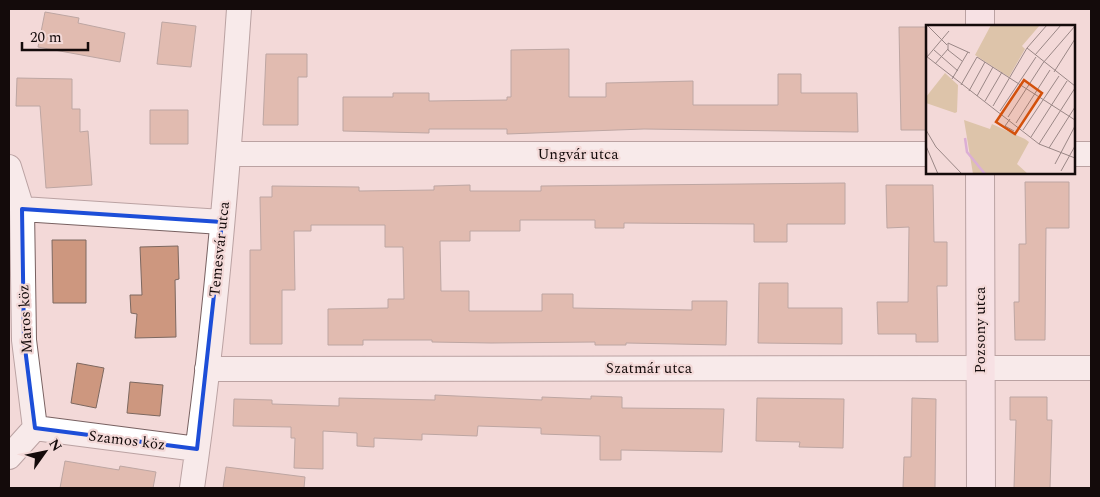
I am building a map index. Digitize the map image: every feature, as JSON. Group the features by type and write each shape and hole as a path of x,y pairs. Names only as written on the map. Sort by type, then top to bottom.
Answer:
{"street":[{"name":"Temesvár utca","path":"192,488 207,369 229,154 239,9"},
{"path":"980,9 980,25"},
{"name":"Ungvár utca","path":"229,154 926,154"},
{"path":"1075,154 1091,154"},
{"name":"Maros köz","path":"9,167 22,209 24,340 35,428"},
{"name":"Pozsony utca","path":"980,174 981,488"},
{"path":"22,209 222,222"},
{"name":"Szatmár utca","path":"207,369 1091,368"},
{"path":"9,457 35,428"},
{"name":"Szamos köz","path":"35,428 197,449"}],"highlighted area":[{"path":"22,209 222,222 197,449 35,428 24,340"}],"building":[{"path":"45,12 79,18 78,23 125,33 120,62 38,47"},
{"path":"162,22 196,26 191,67 157,64"},
{"path":"899,27 926,27 926,130 901,130"},
{"path":"569,49 569,97 606,97 606,83 693,81 693,105 778,105 778,74 801,74 801,93 857,93 858,132 644,129 507,134 507,129 429,129 429,133 343,131 343,97 393,97 393,93 429,93 429,101 507,100 507,97 511,97 511,50"},
{"path":"266,54 307,54 307,77 298,77 298,125 263,125"},
{"path":"17,78 72,79 72,109 80,109 80,132 88,131 92,185 46,188 40,106 16,106"},
{"path":"150,110 188,110 188,144 150,144"},
{"path":"1025,182 1069,182 1069,228 1046,228 1045,340 1015,340 1014,302 1019,302 1019,244 1026,244"},
{"path":"845,183 845,224 787,224 787,242 754,242 754,224 624,223 624,228 595,228 595,220 520,220 520,231 470,231 470,241 440,241 441,291 469,291 469,311 542,311 542,294 573,294 573,308 692,310 692,301 727,301 726,345 626,343 626,345 595,345 595,342 491,343 432,342 432,340 363,340 363,345 328,345 328,309 388,308 388,299 404,299 403,247 385,247 385,225 311,225 311,231 294,231 295,290 282,290 282,344 250,344 250,250 261,250 260,197 272,197 272,186 359,187 359,191 434,190 434,186 470,185 470,191 541,191 541,186"},
{"path":"886,185 933,185 934,242 947,242 947,286 937,286 938,342 916,342 916,334 878,334 877,302 908,302 909,227 887,228"},
{"path":"52,240 86,240 86,303 53,303"},
{"path":"178,246 179,279 175,280 176,337 135,338 137,314 131,313 130,295 142,295 140,247"},
{"path":"759,283 788,283 788,308 842,308 842,344 758,343"},
{"path":"77,363 104,368 96,408 71,403"},
{"path":"130,382 163,385 160,416 127,413"},
{"path":"435,395 542,400 542,397 591,399 591,396 622,397 622,408 724,409 722,452 621,450 621,460 600,460 600,436 541,434 541,428 478,426 477,436 422,434 422,440 374,438 374,447 357,446 357,433 323,431 323,469 294,468 295,438 291,438 291,427 233,426 234,399 272,400 272,404 339,406 339,398 435,400"},
{"path":"1010,397 1047,397 1047,420 1052,420 1050,488 1014,488 1016,420 1010,420"},
{"path":"757,398 844,399 843,448 799,447 800,442 756,441"},
{"path":"912,398 936,399 935,488 903,488 904,457 911,457"},
{"path":"65,461 119,470 120,466 156,472 153,488 60,488"},
{"path":"226,467 305,477 304,488 223,488"}]}
